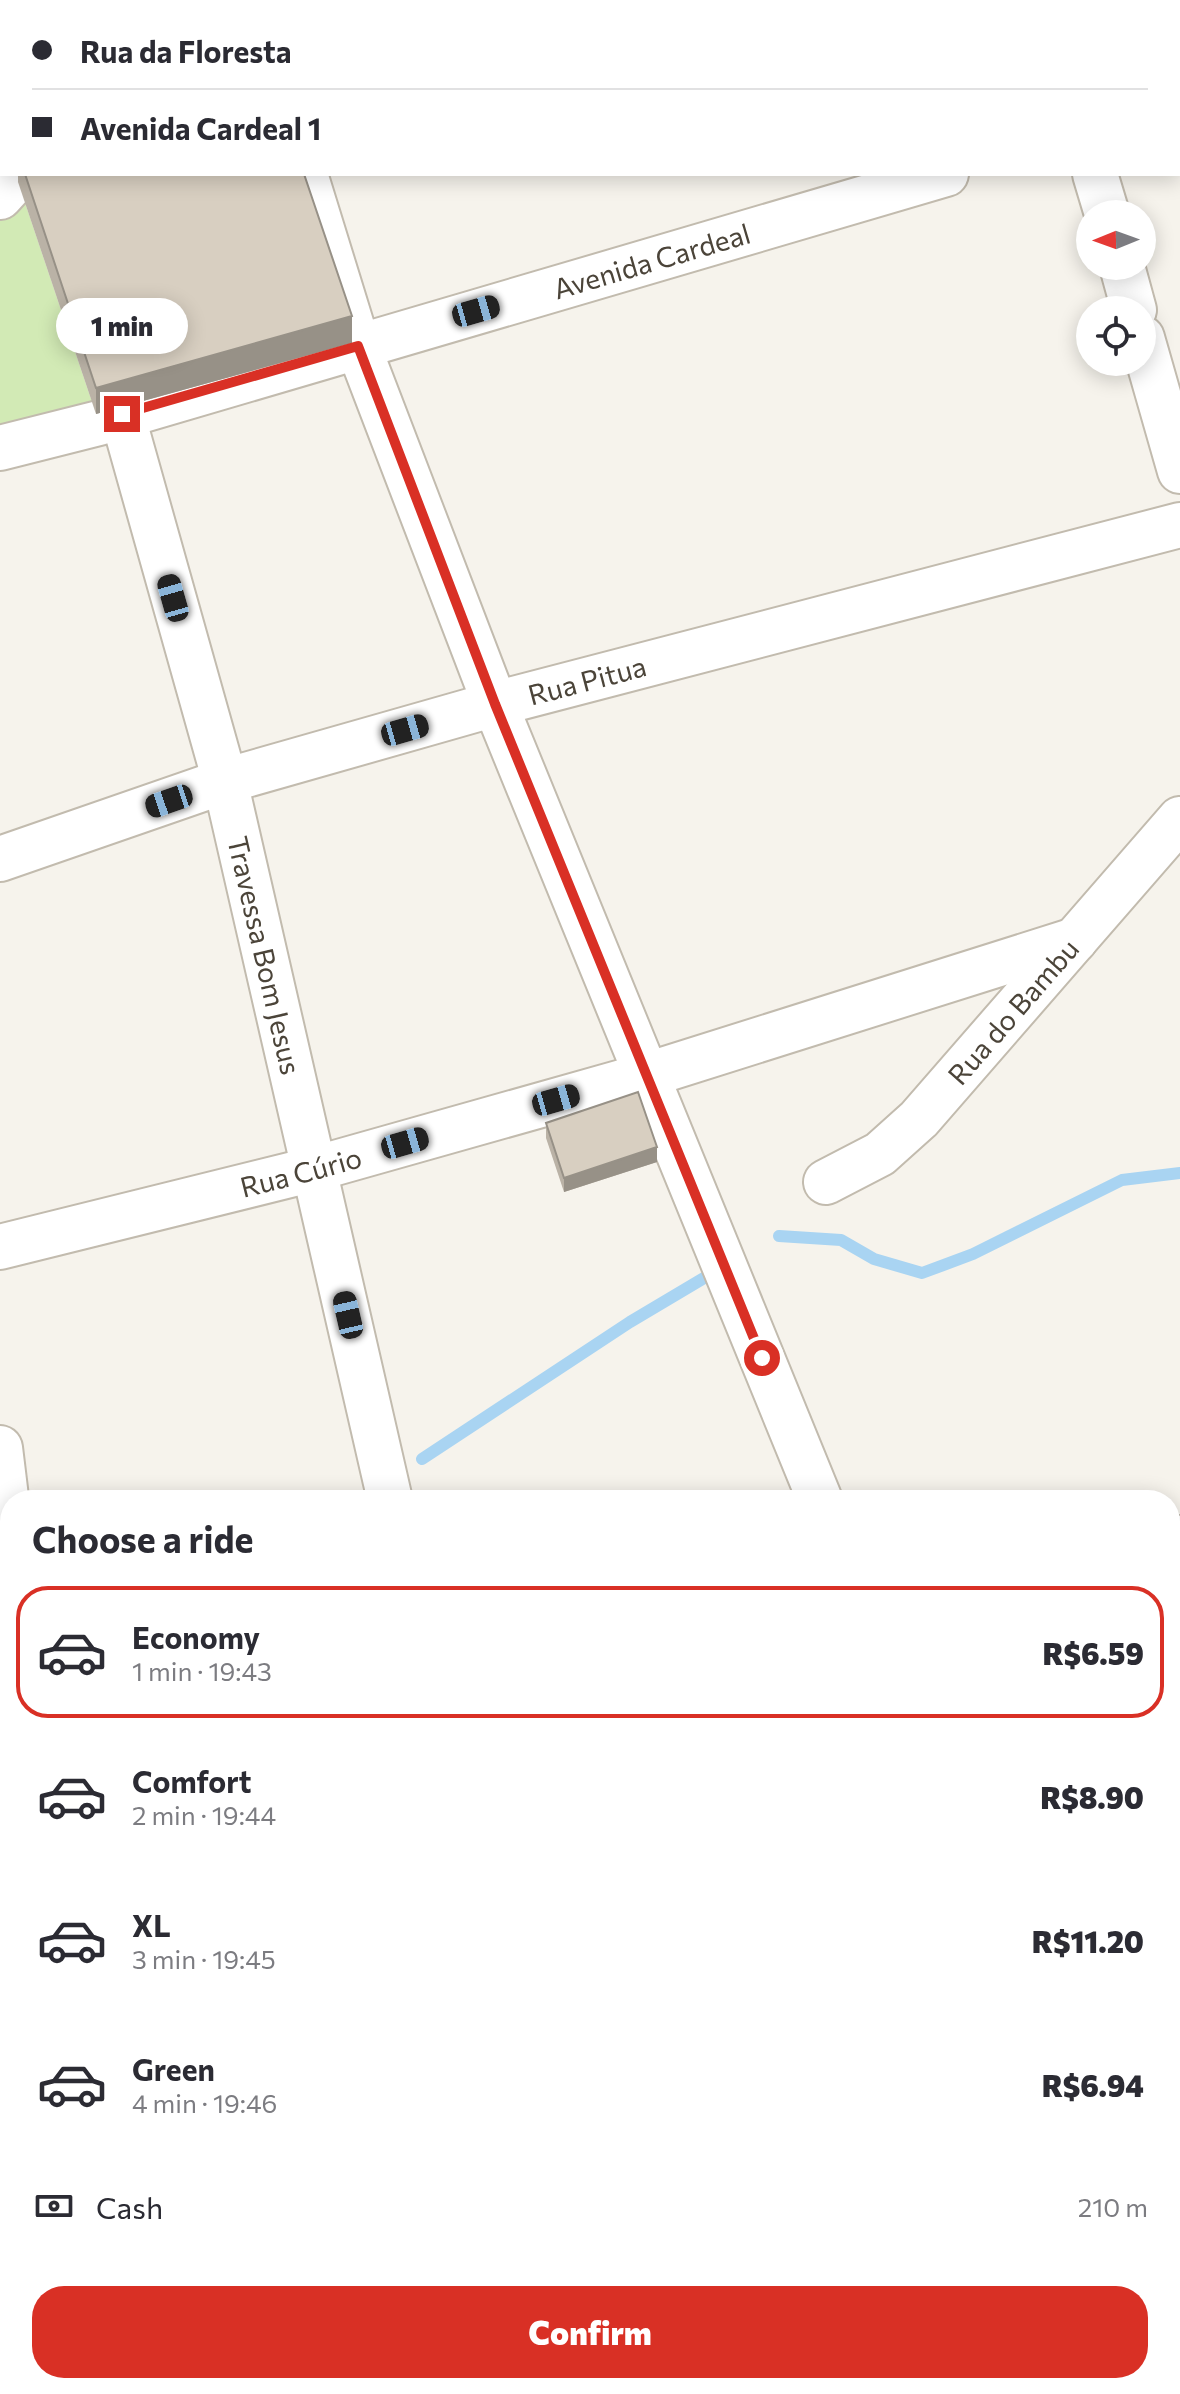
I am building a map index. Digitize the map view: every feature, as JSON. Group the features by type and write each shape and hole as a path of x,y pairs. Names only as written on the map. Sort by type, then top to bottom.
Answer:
{"street":[{"path":"0,197 19,176"},
{"path":"306,176 358,346 495,704 816,1490"},
{"name":"Avenida Cardeal","path":"0,448 939,176"},
{"path":"1096,176 1103,200"},
{"path":"1153,376 1180,471"},
{"name":"Travessa Bom Jesus","path":"122,414 225,781 388,1490"},
{"name":"Rua Pitua","path":"0,859 225,781 495,704 1180,525"},
{"name":"Rua do Bambu","path":"826,1182 880,1154 919,1119 1180,819"},
{"name":"Rua Cúrio","path":"0,1247 314,1169 647,1075 1075,940"},
{"path":"0,1448 5,1490"}],"green space":[{"path":"18,182 96,414 0,441 0,202"}],"building":[{"path":"26,176 305,176 352,316 96,388"},
{"path":"638,1092 657,1147 564,1178 546,1123"}],"waterway":[{"path":"779,1236 841,1240 874,1259 922,1273 973,1254 1122,1180 1180,1173"},
{"path":"422,1459 630,1322 704,1278"}],"route":[{"path":"122,414 358,346 495,704 762,1358"}]}
